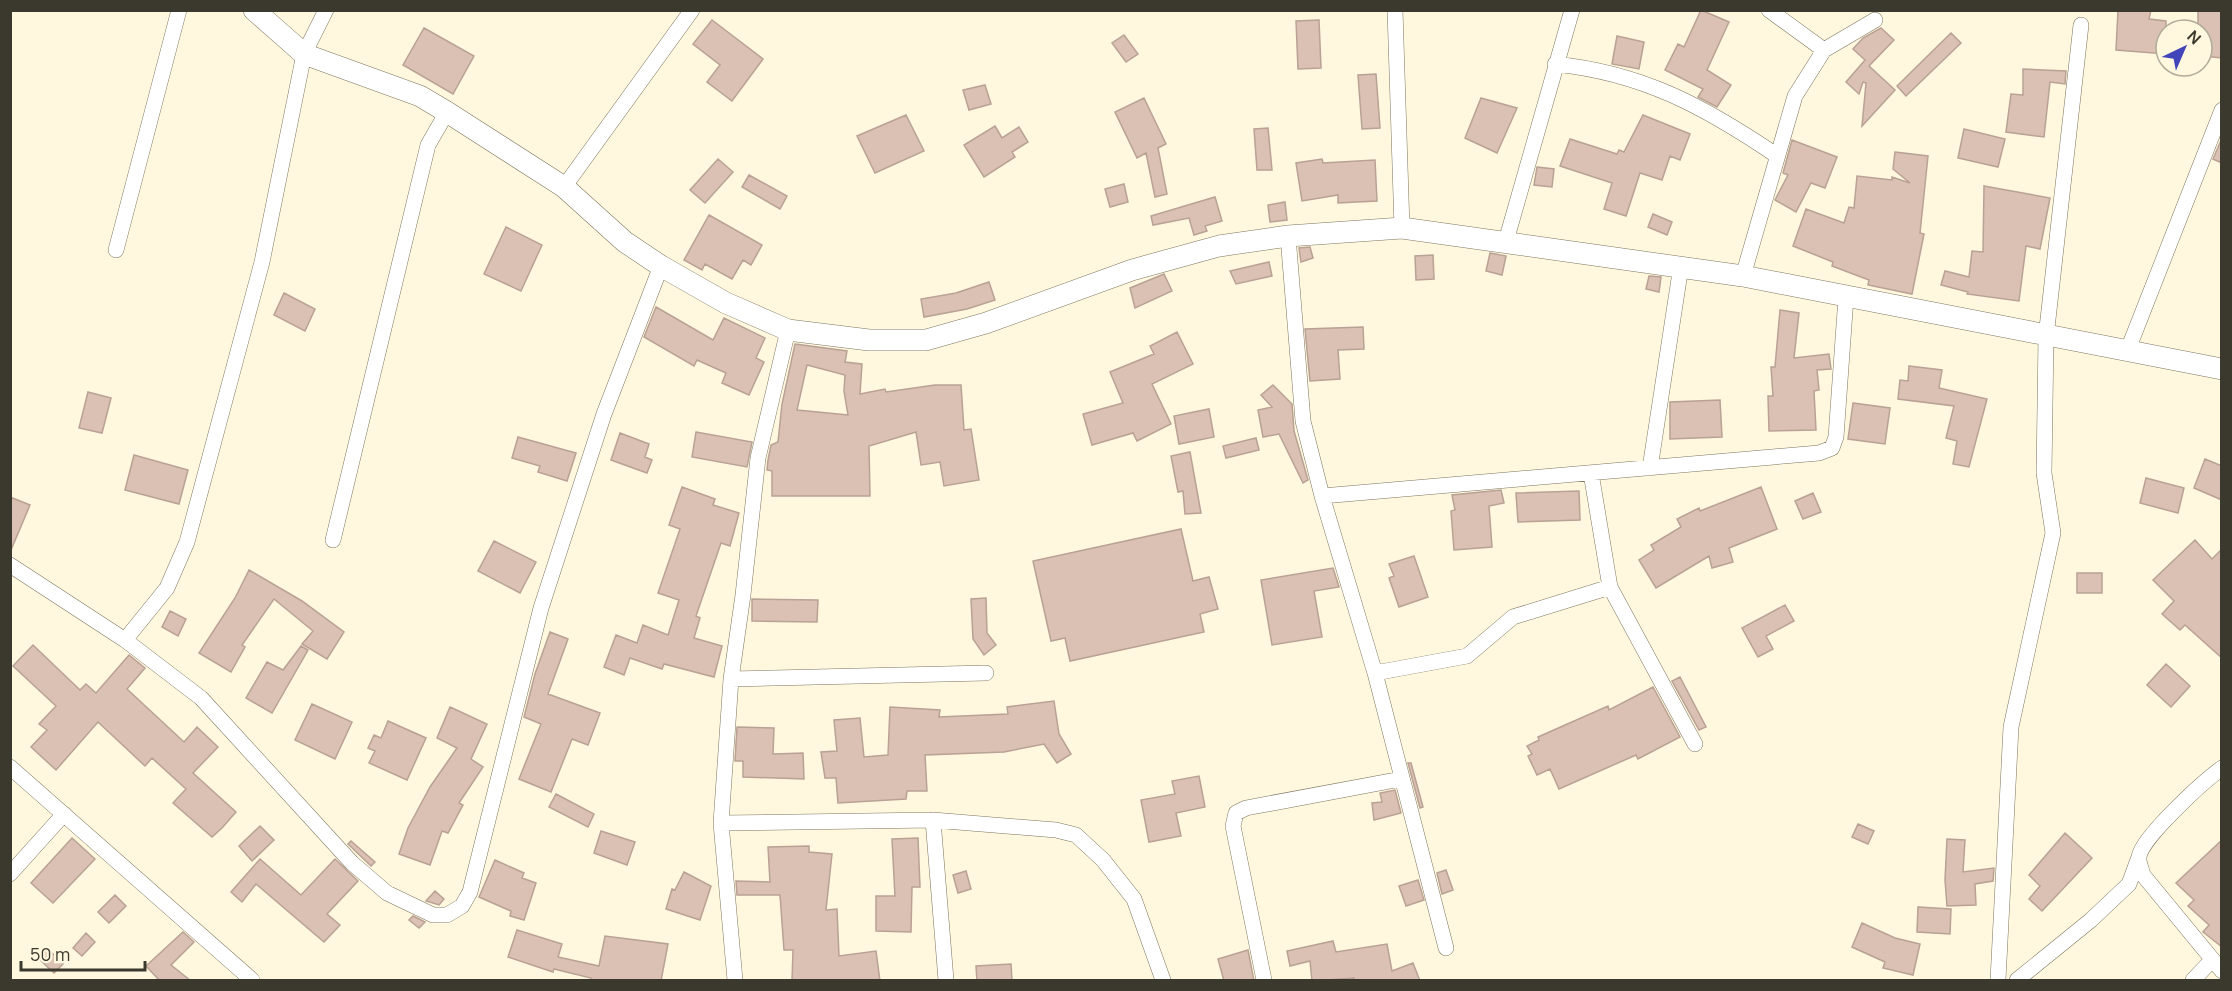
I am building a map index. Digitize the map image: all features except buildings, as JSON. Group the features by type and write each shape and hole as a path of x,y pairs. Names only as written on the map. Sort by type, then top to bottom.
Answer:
{"street":[{"path":"116,250 179,10"},
{"path":"254,10 304,54 420,96 564,187 625,242 661,266 726,303 788,330 869,340 926,340 986,323 1132,270 1219,246 1288,236 1402,228 1743,276 2046,337 2222,369"},
{"path":"125,640 167,588 187,542 262,262 304,54 326,10"},
{"path":"564,187 692,10"},
{"path":"1395,10 1402,228"},
{"path":"1506,241 1572,10"},
{"path":"1769,10 1824,50"},
{"path":"1743,276 1795,96 1824,50 1875,20"},
{"path":"1998,981 2011,726 2053,533 2044,473 2046,337 2081,25"},
{"path":"1555,64 1594,68 1662,88 1730,124 1776,156"},
{"path":"2127,352 2222,110"},
{"path":"333,540 428,145 447,112"},
{"path":"1288,236 1303,421 1322,496 1375,673 1446,948"},
{"path":"10,565 125,640 201,698 352,863 387,893 433,915 447,915 462,906 470,892 541,608 604,414 661,266"},
{"path":"1650,468 1681,266"},
{"path":"1322,496 1819,453 1832,448 1836,437 1846,297"},
{"path":"735,981 721,823 731,679 758,458 788,330"},
{"path":"1591,473 1610,586 1695,744"},
{"path":"1375,673 1467,656 1513,618 1610,586"},
{"path":"731,679 986,673"},
{"path":"10,767 252,981"},
{"path":"2017,981 2091,920 2129,884 2147,839 2222,768"},
{"path":"1264,981 1233,826 1236,813 1246,808 1401,779"},
{"path":"10,874 64,814"},
{"path":"721,823 933,820 1056,830 1076,835 1103,860 1134,899 1163,981"},
{"path":"933,820 946,981"},
{"path":"2139,857 2143,875 2217,965 2193,981"}]}
